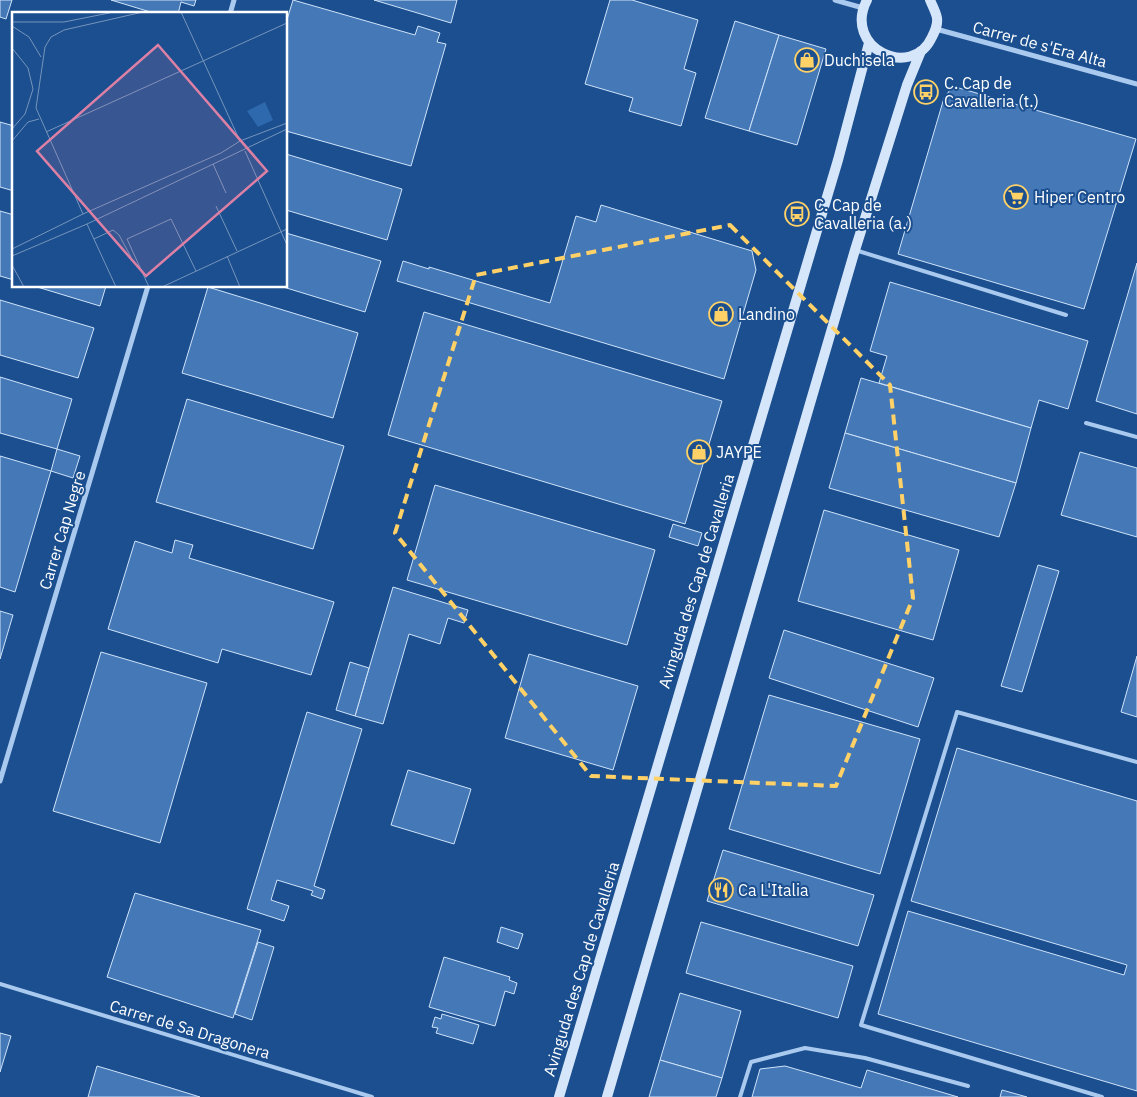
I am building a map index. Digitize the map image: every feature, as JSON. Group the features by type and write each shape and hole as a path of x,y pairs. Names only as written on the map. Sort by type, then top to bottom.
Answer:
{"street":[{"path":"835,0 865,4 861,20 863,32 869,43 878,51 888,56 899,58 921,51"},
{"path":"607,1097 855,250 907,85 921,51 930,41 936,29 937,17 930,0"},
{"name":"Carrer de s'Era Alta","path":"936,29 1137,84"},
{"name":"Avinguda des Cap de Cavalleria","path":"558,1097 838,160 869,43"},
{"name":"Carrer Cap Negre","path":"0,781 147,288"}],"lane":[{"path":"855,250 1066,314"},
{"path":"1086,423 1137,437"},
{"path":"1102,1097 861,1024 957,712 1137,762"},
{"name":"Carrer de Sa Dragonera","path":"0,984 372,1097"},
{"path":"740,1097 751,1062 805,1048 865,1058 968,1086"}],"highlighted area":[{"path":"730,225 890,385 913,598 836,786 591,776 395,533 476,275"}],"building":[{"path":"0,0 12,0 6,19 0,17"},
{"path":"111,0 196,0 194,6 181,2 178,12 150,12"},
{"path":"293,0 415,35 418,26 440,33 437,42 446,44 411,166 288,132 288,16"},
{"path":"374,0 457,0 451,23"},
{"path":"610,0 632,0 698,20 684,69 696,73 681,126 629,111 633,98 585,84"},
{"path":"735,21 779,35 749,131 705,118"},
{"path":"779,35 826,49 797,145 749,131"},
{"name":"Hiper Centro","path":"959,88 1136,139 1084,309 898,254 944,98 950,90"},
{"path":"0,122 12,125 12,190 0,187"},
{"path":"288,155 402,189 387,240 288,211"},
{"path":"601,205 752,251 756,270 724,379 397,281 403,261 550,303 576,216 596,222"},
{"path":"0,211 12,214 12,279 0,276"},
{"path":"288,234 381,261 365,312 287,288"},
{"path":"1137,263 1137,414 1096,401"},
{"path":"890,282 1088,341 1068,409 1039,400 1031,428 879,383 887,356 870,351"},
{"path":"41,288 105,288 100,306"},
{"path":"208,288 358,333 333,418 182,373"},
{"path":"0,300 94,328 78,378 0,355"},
{"path":"424,312 722,401 685,524 388,435"},
{"path":"0,377 72,399 57,449 0,433"},
{"path":"861,378 1031,428 1016,483 845,433"},
{"path":"187,399 344,446 313,549 156,502"},
{"path":"845,433 1016,483 999,537 829,488"},
{"path":"57,449 80,456 73,478 51,471"},
{"path":"1080,452 1137,468 1137,537 1061,515"},
{"path":"0,456 51,471 15,592 0,587"},
{"path":"435,485 655,550 627,645 407,580"},
{"path":"824,510 959,550 933,640 798,601"},
{"path":"673,524 702,533 698,546 669,537"},
{"path":"175,540 193,545 189,558 334,602 311,675 222,649 218,663 108,629 135,541 172,553"},
{"path":"1038,565 1059,571 1022,692 1001,686"},
{"path":"393,587 468,610 464,623 448,618 440,644 409,634 383,724 355,716"},
{"path":"0,611 13,615 0,659"},
{"path":"784,630 934,678 918,727 769,678"},
{"path":"101,652 207,683 160,843 53,811"},
{"path":"529,654 638,686 613,770 505,738"},
{"path":"1137,656 1137,717 1121,712"},
{"path":"350,662 369,668 355,716 336,710"},
{"path":"769,695 920,739 880,874 729,829"},
{"path":"307,712 362,729 314,886 325,890 322,899 311,895 313,891 277,880 271,900 289,906 284,921 247,909"},
{"path":"957,748 1137,801 1137,1091 878,1014 908,911 1124,975 1127,965 911,901"},
{"path":"408,770 471,789 454,844 391,825"},
{"path":"723,850 874,895 858,946 707,901"},
{"path":"135,893 261,930 233,1018 107,977"},
{"path":"701,922 853,966 838,1018 686,973"},
{"path":"501,927 523,934 518,949 497,942"},
{"path":"258,942 274,947 252,1020 235,1014"},
{"path":"444,957 510,977 509,980 517,983 514,994 505,991 495,1026 429,1007"},
{"path":"680,993 741,1011 722,1078 660,1060"},
{"path":"442,1014 479,1025 473,1044 436,1033 438,1028 432,1027 435,1017 441,1019"},
{"path":"0,1033 11,1036 0,1072"},
{"path":"660,1060 722,1078 716,1097 649,1097"},
{"path":"97,1066 171,1088 200,1097 88,1097"},
{"path":"785,1066 861,1088 867,1070 958,1097 752,1097 760,1069"},
{"path":"1002,1090 1027,1097 1000,1097"}],"place":[{"name":"Duchisela","path":"807,60"},
{"name":"C. Cap de Cavalleria (t.)","path":"926,92"},
{"name":"Hiper Centro","path":"1016,197"},
{"name":"C. Cap de Cavalleria (a.)","path":"797,214"},
{"name":"Landino","path":"721,314"},
{"name":"JAYPE","path":"699,452"},
{"name":"Ca L'Italia","path":"721,890"}]}
